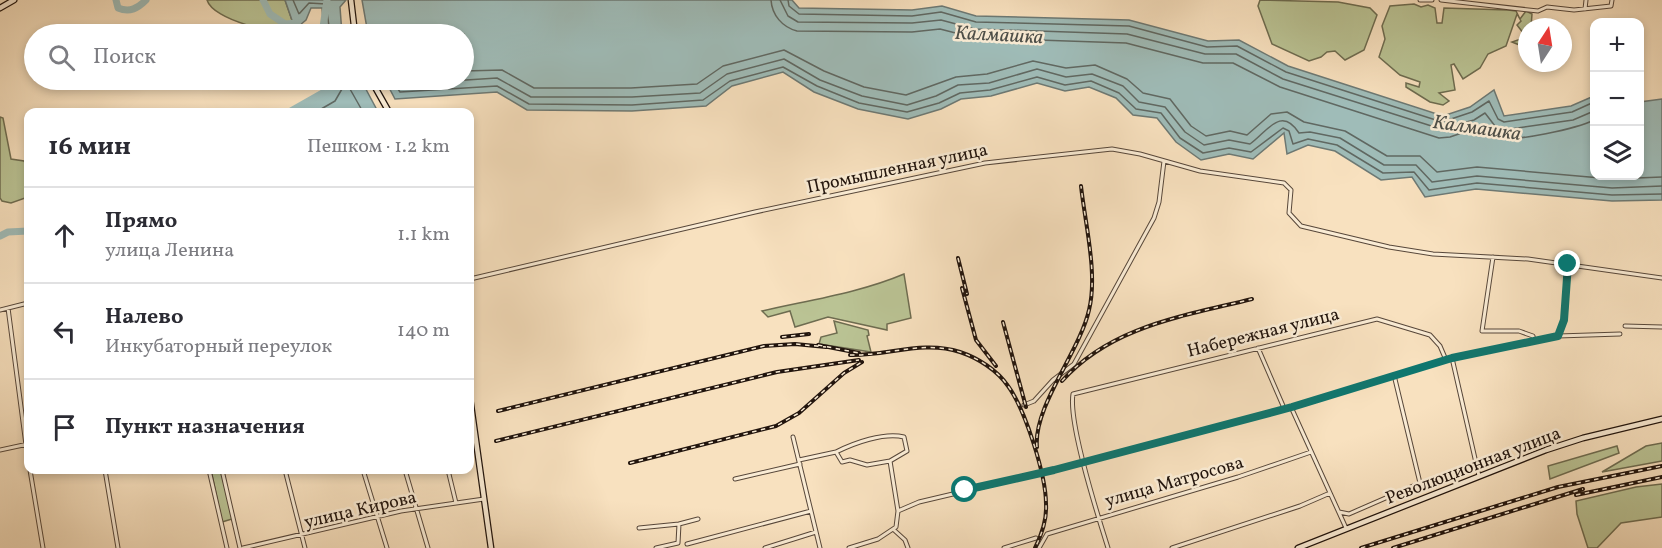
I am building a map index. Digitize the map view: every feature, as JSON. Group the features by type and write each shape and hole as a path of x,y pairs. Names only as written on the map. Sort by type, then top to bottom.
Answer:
{"main road":[{"path":"0,8 14,0"},
{"path":"351,0 354,24"},
{"path":"377,90 387,108"},
{"name":"Революционная улица","path":"1298,548 1479,476 1583,438 1662,419"},
{"path":"474,427 491,548"}],"street":[{"path":"1420,0 1432,0"},
{"path":"1441,0 1538,11 1547,7 1585,9 1611,6 1612,0"},
{"path":"1497,6 1498,0"},
{"path":"1585,9 1586,0"},
{"name":"Промышленная улица","path":"474,278 755,212 985,163 1112,149 1200,171 1284,183 1291,190 1289,213 1301,226 1389,247 1433,254 1493,257"},
{"path":"1024,405 1034,401 1053,380 1074,364 1157,211 1164,161"},
{"path":"1534,340 1528,333 1519,331 1482,330 1493,257 1568,264 1662,278"},
{"path":"1558,336 1564,320 1568,264"},
{"path":"0,310 24,304"},
{"path":"8,308 24,423"},
{"name":"Набережная улица","path":"1083,460 1072,408 1073,394 1377,319 1431,335 1440,346 1446,360"},
{"path":"1625,326 1662,327"},
{"path":"898,511 919,502 1048,472 1083,460 1292,407 1452,358 1558,336 1620,333"},
{"path":"1258,348 1284,408"},
{"path":"1452,358 1479,476"},
{"path":"1394,375 1420,483"},
{"path":"1292,407 1346,528"},
{"path":"735,478 892,435 904,437 907,451 890,461 867,465 850,460 842,462 836,452"},
{"path":"793,437 820,548"},
{"path":"0,450 24,445"},
{"name":"улица Матросова","path":"1039,548 1044,536 1099,517 1206,487 1311,452"},
{"path":"1083,460 1108,548"},
{"path":"849,548 878,539 894,530 898,511 890,461"},
{"path":"1339,512 1349,514 1420,483 1441,482 1476,462"},
{"path":"31,474 43,548"},
{"path":"106,474 118,548"},
{"path":"210,474 226,548"},
{"path":"223,474 242,548"},
{"path":"286,474 305,548"},
{"path":"364,474 387,548"},
{"path":"406,474 428,548"},
{"path":"449,474 456,503"},
{"path":"1172,548 1300,506 1330,493"},
{"name":"улица Кирова","path":"242,548 377,517 484,499"},
{"path":"687,544 811,511"},
{"path":"639,528 679,524 698,519"},
{"path":"656,548 678,543 679,524"},
{"path":"894,530 905,540 908,548"},
{"path":"765,548 816,532"},
{"path":"1004,548 1036,538"}],"green space":[{"path":"207,0 285,0 293,24 243,24 232,20 212,7"},
{"path":"1260,0 1338,2 1370,8 1377,15 1364,50 1345,60 1335,51 1327,52 1309,61 1272,44 1258,6"},
{"path":"1414,4 1421,7 1428,5 1435,8 1437,23 1442,23 1444,8 1516,11 1520,18 1517,14 1506,46 1488,54 1480,68 1463,79 1454,64 1451,65 1455,90 1439,93 1449,101 1443,105 1430,102 1406,87 1406,83 1419,87 1420,82 1400,75 1379,57 1385,39 1382,26 1390,6"},
{"path":"1526,11 1532,14 1532,18 1521,18"},
{"path":"0,117 3,118 11,159 24,161 24,198 11,203 2,201 0,198"},
{"path":"904,274 911,318 887,324 887,330 828,317 795,327 790,311 768,317 762,311 852,291"},
{"path":"834,321 868,330 869,335 867,336 871,352 819,344 821,337 837,333"},
{"path":"1662,443 1662,461 1602,472 1646,446"},
{"path":"1617,446 1619,453 1550,479 1548,466"},
{"path":"212,474 223,474 232,519 222,522"},
{"path":"1662,484 1662,517 1621,523 1597,548 1588,548 1577,514 1576,501 1636,487"}],"water":[{"path":"285,0 346,0 340,7 341,24 323,24 322,8 311,8 306,20 301,24 293,24"},
{"path":"362,0 792,0 799,8 912,10 942,6 976,16 1129,20 1208,41 1239,40 1288,66 1443,116 1470,107 1494,90 1504,116 1571,106 1590,98 1590,180 1644,180 1644,101 1662,99 1662,200 1612,201 1476,189 1425,197 1412,177 1381,180 1335,151 1308,145 1287,154 1284,133 1253,159 1229,154 1201,160 1176,142 1157,118 1133,115 1116,98 1089,87 1065,91 1037,83 991,96 961,99 941,109 908,119 858,109 814,92 783,72 732,86 706,106 632,111 527,110 497,92 395,99 390,90 474,90 474,24 366,24"},
{"path":"366,90 376,108 296,108 326,91"}],"waterway":[{"name":"Калмашка","path":"116,0 118,8 126,10 137,7 146,0"},
{"name":"Калмашка","path":"263,0 270,14 285,24 297,23 300,18"},
{"path":"323,24 327,0"},
{"path":"296,108 326,90"},
{"path":"0,236 8,232 24,231"}],"railway":[{"path":"1037,447 1042,414 1077,343 1089,310 1092,281 1090,248 1081,186"},
{"path":"958,258 967,294"},
{"path":"962,288 976,340 996,366"},
{"path":"1062,381 1081,362 1126,335 1175,318 1252,299"},
{"path":"1003,322 1026,407"},
{"path":"782,337 809,334"},
{"path":"498,411 764,346 795,344 826,347"},
{"path":"818,345 859,353"},
{"path":"850,355 919,348 946,349 974,358 987,365 998,375 1015,396 1033,443 1042,477 1046,515 1035,548"},
{"path":"496,441 777,372 859,360"},
{"path":"630,463 776,426 799,413 844,373 862,362"},
{"path":"1361,548 1558,487 1662,466"},
{"path":"1576,495 1662,477"},
{"path":"1393,548 1583,489"}],"route":[{"path":"965,490 1054,470 1083,460 1292,407 1302,402 1452,358 1558,336 1564,320 1568,264"}]}
